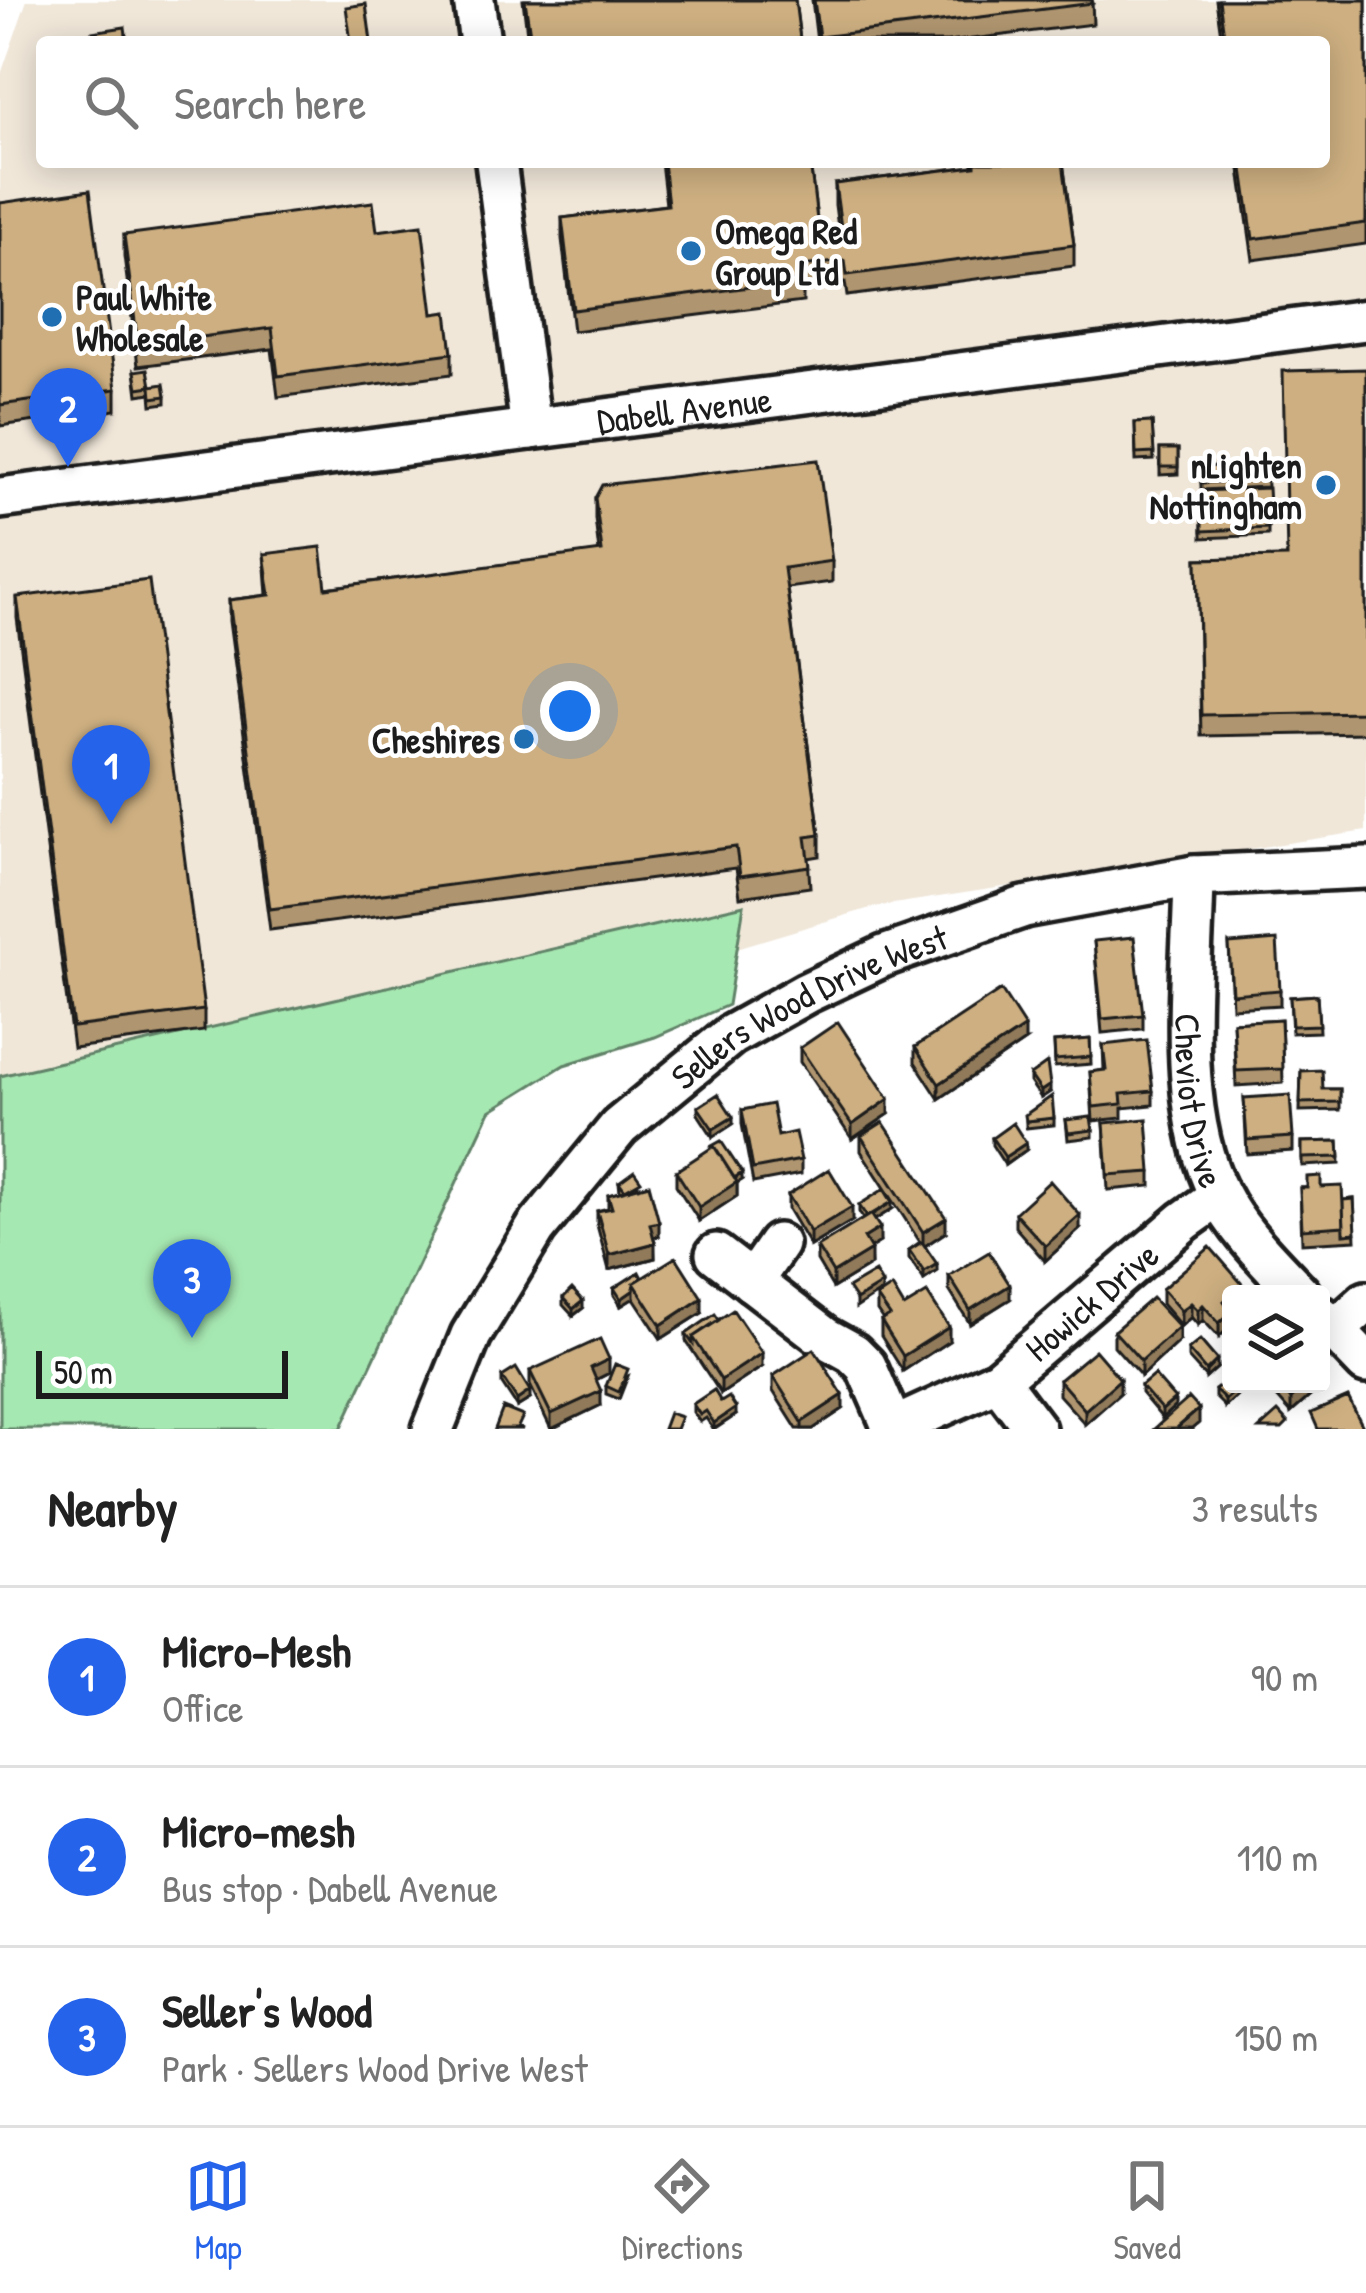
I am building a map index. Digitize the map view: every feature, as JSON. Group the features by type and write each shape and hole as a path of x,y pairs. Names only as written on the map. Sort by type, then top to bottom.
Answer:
{"street":[{"path":"474,0 479,36"},
{"path":"497,168 531,429"},
{"name":"Dabell Avenue","path":"0,498 1366,320"},
{"name":"Sellers Wood Drive West","path":"433,1429 471,1335 536,1228 619,1127 731,1035 806,992 884,956 1024,907 1195,876 1366,868"},
{"name":"Cheviot Drive","path":"1195,876 1194,1119 1220,1196 1291,1285"},
{"name":"Howick Drive","path":"892,1428 998,1380 1184,1221 1220,1196"},
{"path":"752,1282 778,1244"},
{"path":"716,1254 866,1366 892,1428"},
{"path":"1330,1322 1366,1302"},
{"path":"1330,1325 1366,1363"},
{"path":"998,1380 1035,1429"}],"shaded area":[{"path":"27,0 1366,0 1366,831 874,907 673,967 0,1084 0,77"}],"green space":[{"path":"744,905 728,1005 655,1037 564,1065 490,1111 341,1429 0,1429 0,1076"}],"building":[{"path":"525,0 795,0 800,36 530,36"},
{"path":"814,0 1093,3 827,36 819,36"},
{"path":"1219,0 1366,0 1366,223 1253,239 1243,168 1330,168 1330,36 1224,36"},
{"path":"366,4 370,36 350,36 346,7"},
{"path":"125,27 126,36 92,36 92,32"},
{"path":"664,168 811,168 820,245 843,242 835,184 959,168 1064,168 1074,245 847,275 845,261 801,266 803,280 573,310 562,218 668,205"},
{"name":"Paul White Wholesale","path":"90,190 116,389 0,405 0,203"},
{"path":"373,202 377,231 422,225 433,314 447,312 452,353 278,376 272,328 138,345 124,235"},
{"path":"148,369 151,386 138,388 135,371"},
{"name":"nLighten Nottingham","path":"1366,369 1366,712 1201,715 1197,559 1287,557 1283,371"},
{"path":"164,384 166,396 152,398 151,386"},
{"path":"1152,422 1154,453 1136,454 1135,423"},
{"path":"1160,449 1178,449 1178,467 1160,467"},
{"name":"Cheshires","path":"818,460 832,561 784,568 820,835 806,837 810,866 740,876 736,847 270,909 229,600 270,595 264,554 321,547 326,588 602,551 595,498 602,485"},
{"path":"1266,464 1267,480 1201,483 1201,467"},
{"path":"1268,488 1269,505 1203,507 1202,491"},
{"path":"1268,512 1268,528 1202,531 1202,515"},
{"path":"149,580 204,1010 73,1027 17,597"},
{"path":"1134,937 1143,1015 1102,1019 1094,941"},
{"path":"1277,940 1280,990 1232,994 1229,944"},
{"path":"1001,990 1025,1027 939,1084 915,1047"},
{"path":"1317,995 1319,1025 1292,1026 1290,997"},
{"path":"1281,1019 1283,1069 1236,1071 1233,1022"},
{"path":"838,1022 889,1099 852,1125 800,1048"},
{"path":"1090,1039 1091,1057 1055,1060 1054,1042"},
{"path":"1147,1040 1153,1091 1121,1094 1122,1104 1093,1107 1090,1072 1106,1070 1103,1045"},
{"path":"1047,1063 1050,1085 1041,1091 1030,1075"},
{"path":"1322,1070 1323,1089 1340,1089 1340,1102 1300,1103 1301,1071"},
{"path":"718,1094 733,1117 713,1129 698,1107"},
{"path":"1290,1095 1293,1137 1247,1140 1244,1098"},
{"path":"1052,1096 1054,1118 1026,1121 1025,1115"},
{"path":"772,1104 778,1136 795,1132 801,1160 753,1169 742,1110"},
{"path":"1091,1117 1093,1130 1068,1133 1066,1120"},
{"path":"1147,1119 1151,1172 1108,1175 1104,1123"},
{"path":"883,1122 946,1218 923,1232 861,1136"},
{"path":"1013,1123 1026,1143 1005,1157 992,1138"},
{"path":"721,1141 742,1173 734,1178 714,1146 710,1147"},
{"path":"1339,1141 1340,1157 1302,1158 1302,1142"},
{"path":"714,1146 737,1182 699,1207 676,1171"},
{"path":"829,1169 852,1207 810,1232 788,1195"},
{"path":"634,1171 641,1181 625,1190 619,1182"},
{"path":"1321,1176 1321,1187 1342,1186 1344,1226 1302,1229 1300,1188 1307,1188 1307,1177"},
{"path":"1050,1181 1080,1215 1045,1246 1015,1213"},
{"path":"649,1184 659,1222 650,1224 655,1243 609,1255 597,1211 612,1208 608,1195"},
{"path":"884,1189 892,1202 867,1217 859,1205"},
{"path":"1354,1199 1356,1233 1344,1234 1343,1200"},
{"path":"871,1214 880,1228 864,1238 871,1250 833,1273 817,1247"},
{"path":"922,1242 937,1264 924,1272 909,1250"},
{"path":"1210,1247 1243,1285 1222,1285 1219,1323 1203,1305 1198,1310 1191,1303 1181,1311 1162,1289"},
{"path":"989,1252 1010,1285 970,1310 949,1276"},
{"path":"676,1257 702,1298 661,1325 634,1283"},
{"path":"639,1272 642,1278 634,1283 634,1290 621,1299 614,1288"},
{"path":"875,1272 882,1284 856,1300 848,1288"},
{"path":"892,1287 904,1307 927,1293 949,1327 903,1356 881,1321 890,1316 877,1297"},
{"path":"572,1289 583,1301 573,1309 563,1298"},
{"path":"1152,1298 1179,1327 1141,1361 1114,1331"},
{"path":"733,1310 762,1353 721,1380 693,1337"},
{"path":"715,1314 719,1320 693,1337 693,1344 686,1334"},
{"path":"600,1339 609,1359 591,1368 601,1391 551,1414 530,1371"},
{"path":"1200,1340 1217,1360 1206,1371 1188,1350"},
{"path":"814,1349 843,1395 802,1422 773,1376"},
{"path":"1095,1350 1120,1379 1085,1410 1059,1380"},
{"path":"615,1364 628,1369 619,1392 606,1386"},
{"path":"516,1368 530,1391 517,1400 502,1377"},
{"path":"1154,1375 1175,1399 1162,1410 1141,1386"},
{"path":"1222,1383 1222,1393 1233,1393 1225,1400 1215,1390"},
{"path":"714,1390 721,1402 729,1397 736,1408 714,1423 693,1404"},
{"path":"1348,1397 1364,1429 1318,1429 1311,1413"},
{"path":"1189,1398 1199,1409 1179,1429 1154,1429"},
{"path":"503,1408 523,1416 518,1427 523,1429 495,1429"},
{"path":"1278,1412 1288,1423 1282,1429 1259,1429"},
{"path":"669,1413 681,1417 676,1429 663,1429"}],"place":[{"name":"Omega Red Group Ltd","path":"691,251"},
{"name":"Paul White Wholesale","path":"52,317"},
{"name":"Micro-mesh","path":"68,467"},
{"name":"nLighten Nottingham","path":"1326,485"},
{"name":"Cheshires","path":"524,739"},
{"name":"Micro-Mesh","path":"111,824"},
{"name":"Seller's Wood","path":"192,1338"}]}
